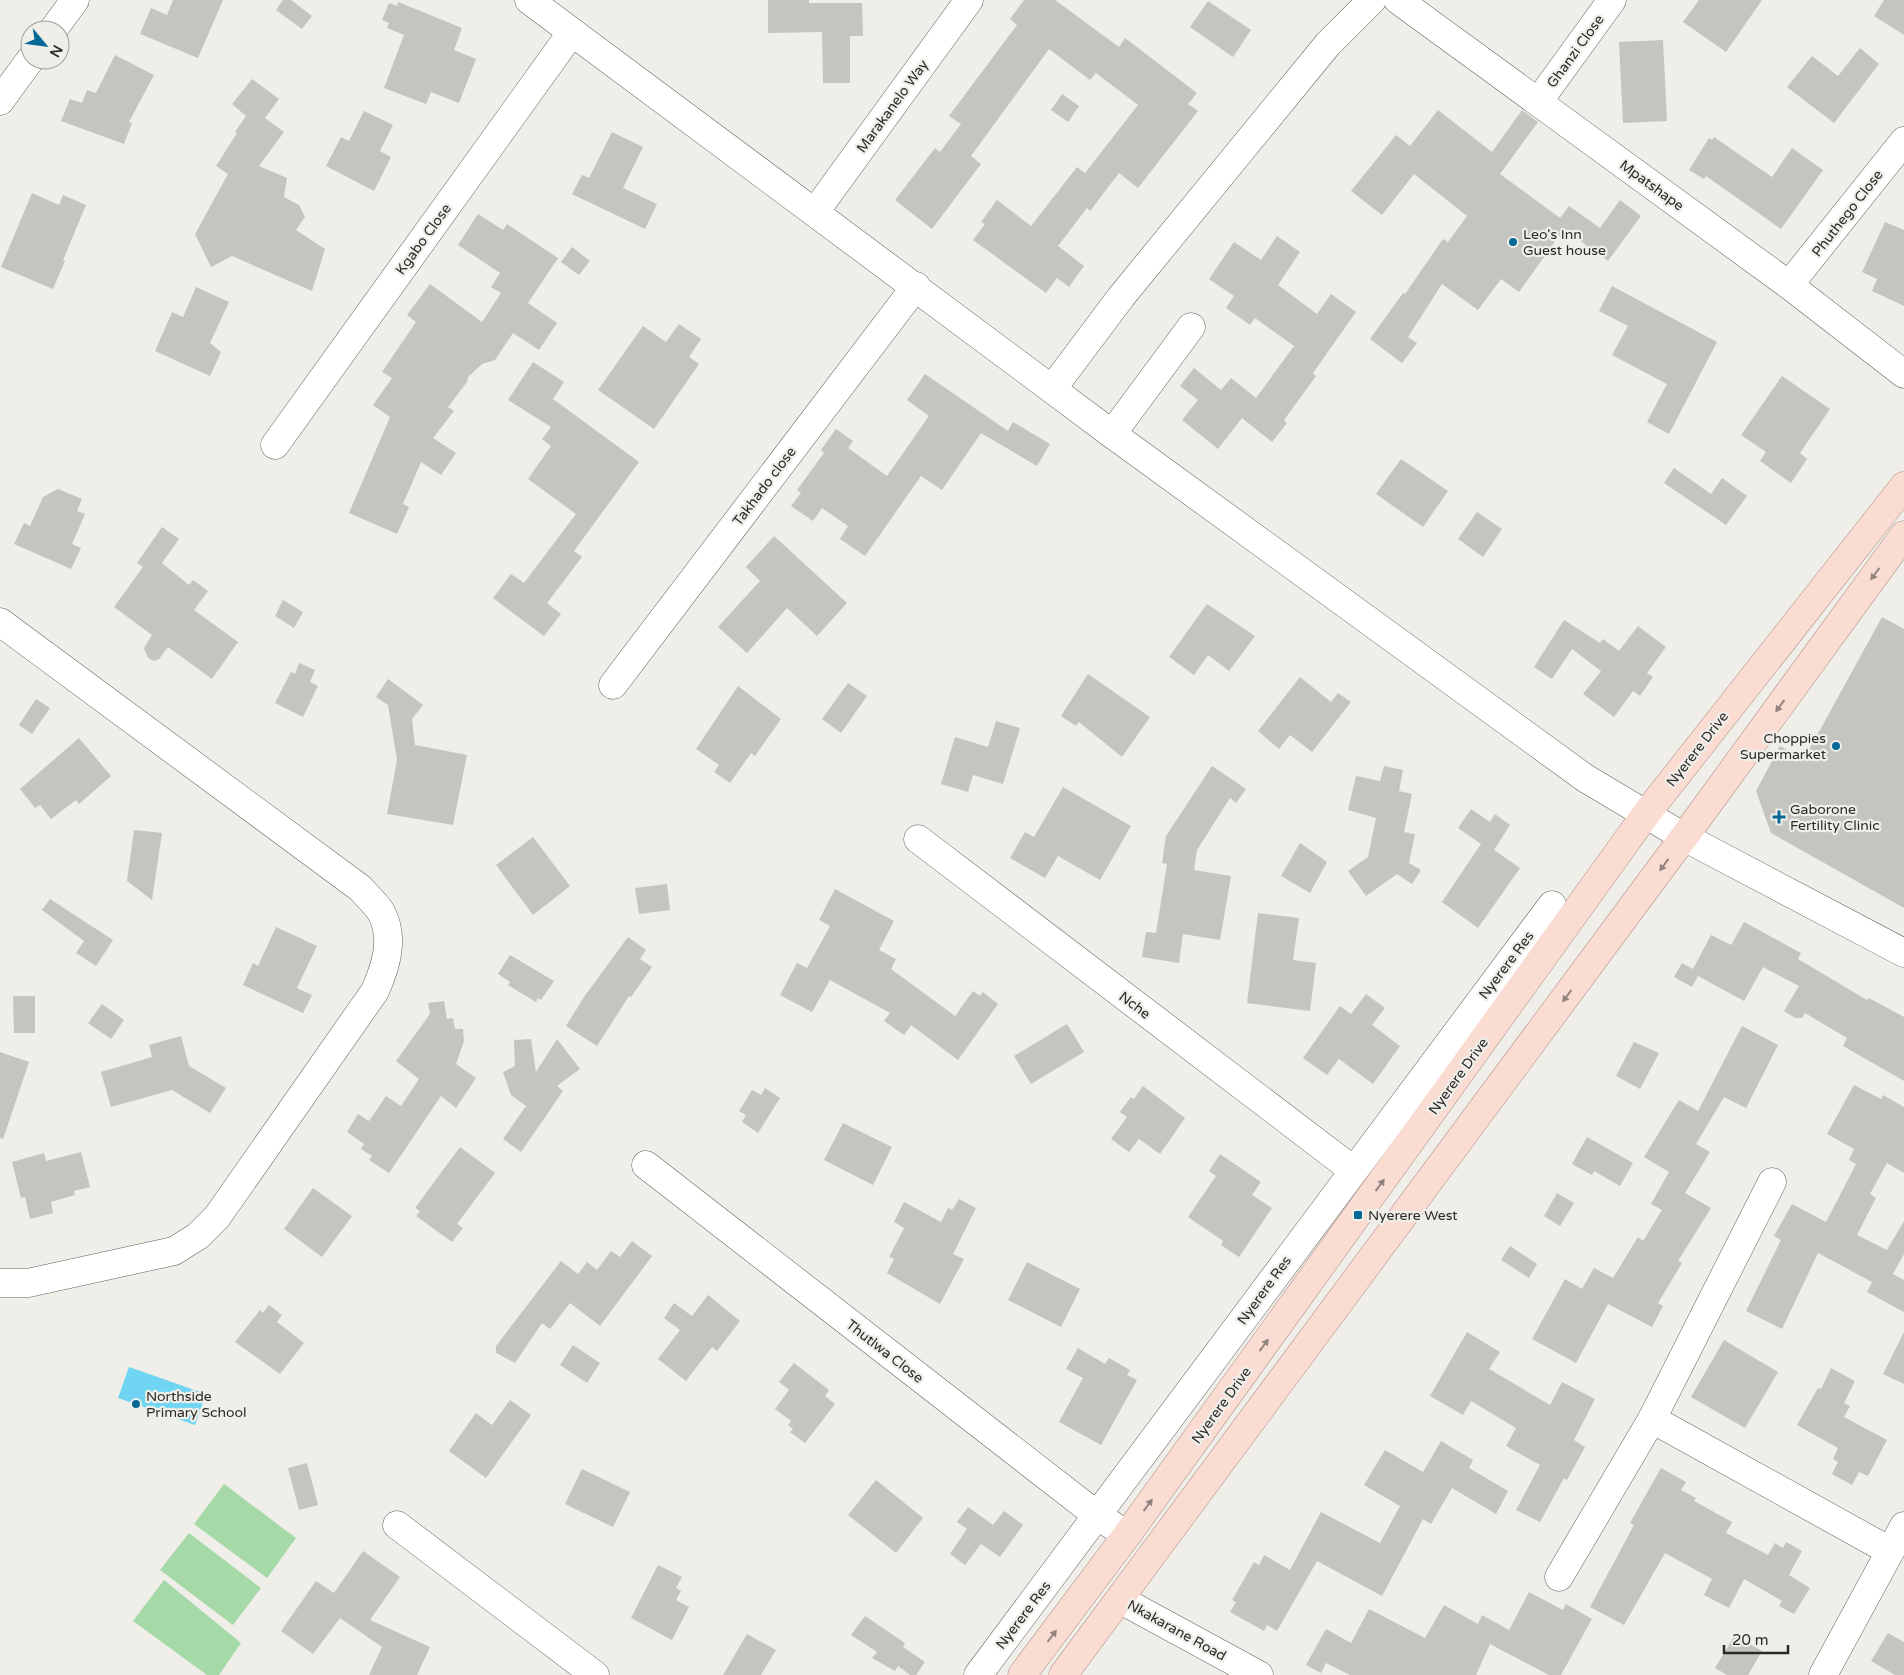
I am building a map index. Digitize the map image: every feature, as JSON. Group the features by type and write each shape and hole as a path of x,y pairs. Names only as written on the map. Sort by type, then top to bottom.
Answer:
{"main road":[{"name":"Nyerere Drive","path":"1022,1675 1127,1535 1646,814 1904,486"},
{"path":"1063,1675 1121,1600 1684,837 1904,535"}],"street":[{"path":"60,20 75,0"},
{"path":"529,0 916,286 1112,434 1585,778 1684,837 1904,953"},
{"name":"Marakanelo Way","path":"815,212 970,0"},
{"path":"1052,388 1121,297 1328,44 1372,0"},
{"name":"Mpatshape","path":"1398,0 1790,285 1904,374"},
{"name":"Ghanzi Close","path":"1538,102 1612,0"},
{"name":"Kgabo Close","path":"275,445 572,32"},
{"path":"0,101 23,70"},
{"name":"Phuthego Close","path":"1790,285 1904,141"},
{"name":"Takhado close","path":"613,685 916,286"},
{"path":"1112,434 1191,327"},
{"path":"0,622 360,888 380,912 389,933 386,967 375,990 217,1217 198,1236 174,1251 28,1283 0,1283"},
{"name":"Nche","path":"918,839 1353,1170"},
{"name":"Nyerere Res","path":"978,1675 1552,905"},
{"name":"Thutlwa Close","path":"646,1166 1098,1516 1127,1535"},
{"path":"1559,1577 1652,1419 1772,1182"},
{"path":"1652,1419 1890,1551"},
{"path":"397,1524 595,1675"},
{"path":"1822,1675 1904,1526"},
{"name":"Nkakarane Road","path":"1121,1600 1259,1675"}],"green space":[{"path":"224,1484 296,1538 267,1578 194,1524"},
{"path":"189,1533 261,1588 233,1625 160,1570"},
{"path":"164,1580 241,1643 219,1675 207,1675 133,1621"}],"water":[{"path":"129,1367 206,1394 195,1425 118,1398"}],"building":[{"path":"173,0 223,0 198,58 140,34 151,8 167,15"},
{"path":"283,0 291,0 312,16 302,29 276,10"},
{"path":"768,0 809,0 809,3 862,3 863,36 850,36 850,83 823,83 822,32 768,33"},
{"path":"1024,0 1055,0 1119,47 1125,38 1197,93 1188,104 1198,111 1138,188 1119,173 1090,211 1087,208 1058,246 1084,266 1069,287 1057,278 1046,293 973,240 985,224 981,222 997,200 1031,226 1077,167 1085,173 1138,105 1096,73 1090,80 1049,49 971,156 981,164 932,229 895,200 935,148 940,152 961,124 949,116 1017,25 1010,19"},
{"path":"1699,0 1762,0 1726,52 1683,22"},
{"path":"1884,0 1904,0 1904,35 1874,16"},
{"path":"1208,1 1251,30 1233,57 1190,27"},
{"path":"398,2 462,28 454,50 476,59 459,103 431,92 426,104 384,88 404,35 387,28 389,23 382,20 389,3 397,6"},
{"path":"1663,40 1667,121 1623,123 1619,42"},
{"path":"1860,48 1879,64 1834,123 1787,87 1812,56 1838,76"},
{"path":"115,55 154,75 129,122 132,123 124,144 61,121 70,99 82,103 87,90 96,93"},
{"path":"252,79 279,99 265,118 284,132 259,166 287,178 284,197 299,205 305,217 296,230 325,249 312,291 232,256 211,267 195,234 228,174 216,166 246,116 232,104"},
{"path":"1062,94 1079,106 1068,122 1051,110"},
{"path":"1438,110 1492,152 1522,110 1538,122 1500,174 1560,218 1569,206 1600,228 1620,200 1641,216 1608,261 1564,229 1519,292 1501,279 1478,310 1442,284 1408,337 1417,343 1402,363 1370,339 1403,293 1405,294 1443,239 1448,242 1467,216 1414,174 1382,215 1351,191 1396,135 1410,146"},
{"path":"364,111 393,125 380,151 391,157 374,191 326,166 341,137 349,141"},
{"path":"612,132 643,147 623,188 657,204 645,229 572,194 582,175 589,178"},
{"path":"1714,137 1772,177 1792,148 1823,170 1781,229 1706,176 1704,179 1689,170 1709,138 1712,140"},
{"path":"32,193 59,205 63,195 86,205 53,289 1,267"},
{"path":"478,214 503,230 507,224 558,258 528,303 557,323 539,350 513,333 495,360 482,364 468,377 467,382 448,407 454,411 433,438 456,453 441,475 421,462 403,504 409,507 397,534 349,513 390,417 373,405 392,378 382,372 416,322 407,315 430,284 482,322 501,293 491,287 500,273 458,245"},
{"path":"1885,222 1904,230 1904,306 1872,291 1877,279 1862,272"},
{"path":"1277,236 1300,252 1278,285 1317,314 1331,294 1356,312 1313,373 1316,376 1284,420 1287,423 1272,442 1242,418 1218,449 1182,420 1198,400 1180,386 1194,368 1221,390 1231,378 1256,398 1294,346 1255,318 1250,325 1226,308 1234,296 1209,279 1234,242 1261,260"},
{"path":"572,247 590,261 579,275 561,262"},
{"path":"1612,286 1717,342 1669,434 1647,422 1667,384 1612,355 1628,326 1599,311"},
{"path":"196,287 229,302 210,343 221,352 210,376 155,351 172,312 183,317"},
{"path":"679,324 701,339 689,357 699,364 654,429 598,390 643,326 666,342"},
{"path":"533,362 564,382 553,399 639,462 574,551 582,557 547,603 561,614 544,636 493,598 511,574 524,583 576,514 528,479 551,446 542,439 551,427 508,400"},
{"path":"925,374 1008,431 1013,422 1050,444 1037,466 981,433 942,490 921,476 865,556 840,539 848,526 822,508 813,521 791,506 801,493 797,490 824,453 821,450 836,429 853,441 848,448 887,476 929,416 907,400"},
{"path":"1782,376 1830,409 1800,453 1807,459 1791,483 1760,461 1766,452 1741,435"},
{"path":"1401,459 1448,491 1423,527 1376,494"},
{"path":"1674,468 1711,494 1722,478 1747,496 1726,525 1664,483"},
{"path":"58,489 82,499 77,511 85,514 72,544 81,548 71,569 14,544 24,523 30,526 43,497"},
{"path":"1477,512 1502,529 1483,557 1458,539"},
{"path":"162,527 179,539 162,563 189,585 193,580 208,591 194,610 238,642 212,679 168,647 159,659 154,661 148,658 144,648 152,635 114,607 143,567 137,563"},
{"path":"774,536 847,603 817,636 787,608 747,653 718,627 760,581 746,567"},
{"path":"283,600 303,612 294,628 275,616"},
{"path":"1207,604 1255,636 1229,671 1208,655 1194,675 1169,657"},
{"path":"1882,617 1904,629 1904,908 1771,833 1756,791 1780,746 1804,759"},
{"path":"1564,620 1600,643 1603,639 1619,651 1638,626 1666,647 1647,673 1653,677 1640,696 1633,691 1614,717 1583,694 1601,671 1572,649 1552,679 1534,667"},
{"path":"299,663 315,670 310,682 318,686 303,717 275,703 291,672 295,674"},
{"path":"1088,674 1150,717 1122,757 1079,722 1076,726 1061,716"},
{"path":"1300,677 1331,702 1338,693 1351,702 1312,752 1290,735 1279,749 1258,731"},
{"path":"388,679 423,705 412,719 415,745 467,755 453,825 387,814 397,760 388,705 376,697"},
{"path":"848,683 867,696 841,733 822,719"},
{"path":"738,686 781,719 755,756 751,753 730,783 714,772 719,765 696,749"},
{"path":"36,699 50,708 32,734 19,725"},
{"path":"996,721 1020,728 1003,784 973,775 968,792 941,784 955,737 988,747"},
{"path":"79,738 111,776 79,804 76,800 51,819 40,805 35,808 20,789"},
{"path":"1212,766 1246,789 1236,803 1230,798 1197,850 1194,870 1231,876 1220,940 1183,934 1179,963 1142,957 1146,932 1156,933 1167,864 1162,863 1166,836"},
{"path":"1384,766 1403,770 1399,791 1412,794 1404,832 1415,834 1409,863 1421,870 1412,884 1397,874 1366,896 1348,871 1368,857 1376,818 1348,810 1356,776 1380,781"},
{"path":"1063,787 1131,826 1100,880 1058,856 1045,878 1010,858 1025,832 1034,837"},
{"path":"1471,809 1490,822 1495,814 1510,825 1494,850 1520,868 1478,928 1442,902 1481,844 1458,828"},
{"path":"134,830 162,833 152,900 127,881"},
{"path":"533,837 570,886 533,915 496,865"},
{"path":"1300,843 1327,862 1310,893 1281,876"},
{"path":"667,884 670,910 639,914 635,888"},
{"path":"835,889 894,921 879,950 896,959 891,969 955,1016 973,991 980,996 983,992 998,1004 958,1060 911,1025 904,1035 884,1021 890,1013 830,980 812,1012 780,995 797,963 807,968 830,926 819,920"},
{"path":"50,899 113,940 96,966 76,953 84,941 42,910"},
{"path":"1258,913 1299,918 1293,960 1316,963 1310,1011 1247,1003"},
{"path":"1744,922 1801,953 1798,959 1867,1000 1869,998 1904,1017 1904,1081 1843,1046 1847,1038 1805,1013 1802,1018 1795,1018 1784,1011 1799,986 1763,967 1744,1001 1698,976 1692,987 1674,977 1682,963 1693,969 1711,935 1731,945"},
{"path":"276,927 317,946 297,988 312,995 303,1013 243,985 253,963 258,966"},
{"path":"628,937 646,950 640,959 652,967 631,997 629,996 597,1046 566,1026 584,997"},
{"path":"510,955 554,981 541,1000 538,998 536,1002 508,985 510,982 498,974"},
{"path":"1366,994 1385,1008 1372,1025 1400,1046 1373,1084 1339,1059 1327,1075 1303,1058 1340,1006 1351,1014"},
{"path":"13,996 35,996 35,1033 14,1033"},
{"path":"444,1001 447,1019 453,1018 455,1029 463,1029 464,1041 456,1064 476,1078 456,1108 441,1096 389,1173 369,1160 372,1156 361,1149 364,1144 347,1132 358,1114 369,1121 386,1096 401,1106 419,1079 396,1061 430,1014 428,1003"},
{"path":"102,1004 124,1020 111,1039 88,1023"},
{"path":"1067,1024 1084,1052 1031,1084 1014,1056"},
{"path":"1742,1026 1778,1045 1746,1108 1724,1097 1696,1144 1710,1152 1685,1193 1711,1208 1678,1261 1682,1263 1658,1303 1663,1306 1652,1327 1608,1304 1576,1363 1532,1339 1565,1279 1582,1289 1594,1268 1613,1278 1638,1237 1643,1241 1662,1210 1651,1204 1669,1172 1644,1157 1679,1100 1698,1111"},
{"path":"181,1036 189,1066 226,1088 210,1113 172,1090 111,1107 101,1072 152,1057 149,1045"},
{"path":"531,1039 536,1072 557,1039 580,1069 557,1086 563,1091 521,1152 503,1139 526,1106 511,1095 503,1072 515,1066 514,1040"},
{"path":"1634,1042 1659,1053 1640,1089 1616,1076"},
{"path":"0,1052 29,1062 3,1139 0,1138"},
{"path":"1854,1085 1881,1099 1883,1095 1904,1107 1904,1173 1887,1163 1870,1194 1876,1198 1857,1235 1887,1250 1904,1221 1904,1254 1893,1274 1904,1280 1904,1312 1867,1292 1872,1282 1818,1253 1782,1329 1746,1311 1781,1240 1774,1236 1792,1204 1826,1222 1856,1164 1849,1160 1854,1149 1827,1134"},
{"path":"1143,1086 1185,1118 1160,1154 1139,1139 1129,1152 1111,1139 1127,1117 1120,1112 1131,1097 1134,1099"},
{"path":"765,1088 780,1098 758,1133 742,1122 746,1115 739,1111 752,1090 761,1095"},
{"path":"843,1123 892,1147 873,1185 824,1160"},
{"path":"1587,1137 1633,1163 1620,1186 1594,1171 1592,1175 1572,1164"},
{"path":"460,1147 495,1173 457,1224 463,1228 452,1242 416,1216 420,1211 415,1208"},
{"path":"81,1152 90,1187 74,1191 75,1195 51,1202 53,1213 30,1219 25,1197 21,1198 12,1162 44,1153 46,1161"},
{"path":"1220,1154 1261,1182 1252,1195 1272,1208 1239,1257 1221,1245 1223,1241 1188,1217 1216,1176 1209,1171"},
{"path":"313,1188 352,1216 322,1257 284,1229"},
{"path":"1557,1193 1574,1203 1560,1226 1544,1216"},
{"path":"959,1199 976,1208 953,1254 964,1259 940,1304 887,1273 894,1259 889,1257 904,1228 894,1222 904,1202 941,1222 948,1208 952,1210"},
{"path":"632,1241 652,1256 600,1326 570,1303 550,1329 542,1323 515,1363 496,1353 496,1346 561,1261 578,1274 587,1262 597,1270 611,1251 620,1257"},
{"path":"1510,1246 1537,1264 1529,1278 1501,1260"},
{"path":"1027,1262 1080,1289 1061,1327 1008,1300"},
{"path":"708,1295 740,1321 717,1351 712,1347 686,1381 658,1359 680,1330 664,1318 674,1303 692,1316"},
{"path":"269,1305 282,1315 277,1322 304,1343 280,1374 235,1342 260,1310 263,1313"},
{"path":"1467,1332 1500,1352 1489,1369 1550,1405 1562,1382 1595,1399 1574,1440 1585,1447 1567,1480 1564,1478 1540,1522 1516,1510 1540,1465 1506,1446 1516,1428 1471,1401 1463,1415 1430,1396"},
{"path":"1904,1332 1904,1384 1883,1374"},
{"path":"1724,1340 1778,1372 1745,1428 1691,1397"},
{"path":"573,1345 600,1363 587,1383 560,1365"},
{"path":"1078,1348 1105,1364 1109,1358 1130,1370 1127,1375 1137,1380 1101,1445 1059,1422 1083,1378 1066,1369"},
{"path":"794,1363 829,1390 825,1396 835,1404 805,1443 790,1432 793,1429 788,1425 791,1421 775,1409 789,1390 779,1382"},
{"path":"1831,1368 1855,1381 1844,1403 1850,1406 1844,1417 1887,1440 1868,1476 1859,1472 1852,1485 1832,1474 1838,1462 1833,1459 1838,1448 1797,1425 1818,1388 1821,1389"},
{"path":"510,1400 531,1415 486,1478 449,1451 476,1413 492,1425"},
{"path":"1441,1441 1473,1460 1469,1468 1508,1491 1496,1514 1452,1488 1431,1524 1423,1519 1382,1596 1317,1561 1277,1631 1267,1625 1264,1631 1230,1612 1236,1602 1232,1600 1254,1562 1259,1565 1264,1555 1290,1570 1321,1512 1380,1543 1400,1506 1364,1485 1385,1450 1423,1472"},
{"path":"307,1463 318,1505 299,1510 288,1468"},
{"path":"1661,1468 1686,1482 1681,1490 1696,1498 1694,1501 1732,1522 1726,1533 1768,1555 1775,1543 1783,1548 1786,1542 1802,1551 1789,1575 1810,1588 1794,1614 1779,1606 1782,1601 1744,1579 1729,1608 1704,1595 1712,1579 1665,1553 1624,1625 1590,1607 1634,1525 1630,1523"},
{"path":"582,1469 630,1492 613,1527 565,1504"},
{"path":"876,1480 923,1518 896,1553 848,1515"},
{"path":"968,1507 993,1525 1004,1511 1023,1525 1000,1557 981,1544 965,1565 950,1554 967,1529 957,1522"},
{"path":"363,1551 400,1577 370,1620 430,1647 417,1675 369,1675 382,1647 340,1618 313,1654 281,1631 316,1581 334,1593"},
{"path":"658,1565 682,1577 676,1588 681,1591 676,1600 689,1607 672,1640 631,1618"},
{"path":"1529,1592 1563,1610 1566,1604 1592,1619 1561,1675 1549,1675 1490,1644 1476,1675 1350,1675 1326,1663 1321,1673 1306,1665 1326,1629 1351,1643 1369,1609 1425,1638 1444,1605 1478,1624 1482,1615 1509,1630"},
{"path":"865,1616 905,1643 903,1647 925,1662 916,1675 910,1675 898,1666 895,1671 872,1658 877,1652 851,1635"},
{"path":"1888,1633 1904,1642 1904,1675 1895,1675 1871,1661"},
{"path":"747,1634 776,1650 761,1675 723,1675"},
{"path":"1735,1635 1762,1651 1748,1675 1727,1675 1715,1668"}],"place":[{"name":"Leo's Inn Guest house","path":"1513,242"},
{"name":"Choppies Supermarket","path":"1836,746"},
{"name":"Gaborone Fertility Clinic","path":"1779,817"},
{"name":"Nyerere West","path":"1358,1215"},
{"name":"Northside Primary School","path":"136,1404"}]}
